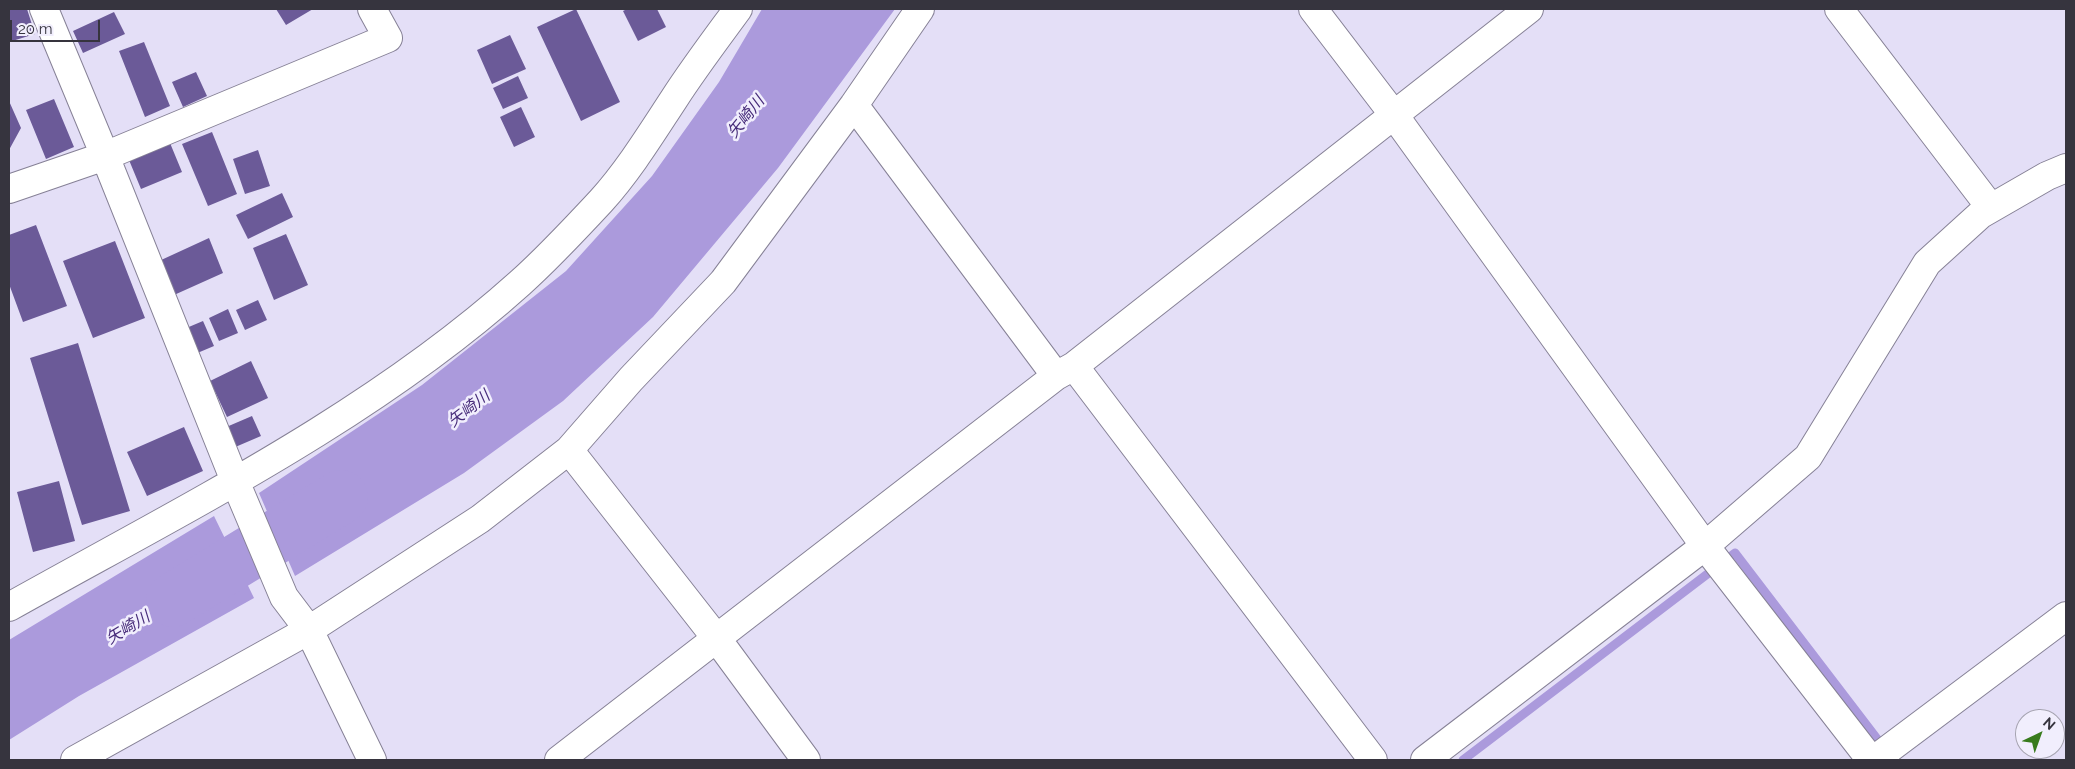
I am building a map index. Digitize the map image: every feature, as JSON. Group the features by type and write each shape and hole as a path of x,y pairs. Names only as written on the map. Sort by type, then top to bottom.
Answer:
{"street":[{"path":"44,9 105,156 239,493 284,597 309,630 372,760"},
{"path":"9,189 105,156 388,38 372,9"},
{"path":"9,607 239,493 457,335 520,282 602,200 625,172 738,9"},
{"path":"75,760 309,630 480,519 569,450 631,379 723,282 854,105 920,9"},
{"path":"1314,9 1394,115 1705,546 1872,760 2066,616"},
{"path":"559,760 1065,371 1530,9"},
{"path":"1838,9 1991,208"},
{"path":"854,105 1373,760"},
{"path":"1425,760 1705,546 1808,457 1927,263 1981,214 2047,176 2066,168"},
{"path":"569,450 716,639 806,760"}],"water":[{"path":"762,9 895,9 778,168 653,317 563,401 464,473 295,576 259,493 422,385 566,271 652,176 719,82"},
{"path":"214,516 254,598 79,696 9,740 9,640"}],"building":[{"path":"9,9 27,9 35,34 9,42"},
{"path":"276,9 313,9 286,25"},
{"path":"576,9 620,102 581,121 537,27"},
{"path":"627,9 657,9 666,27 638,41 623,11"},
{"path":"114,12 125,34 83,53 73,31"},
{"path":"510,35 526,69 492,84 477,50"},
{"path":"144,42 170,106 145,117 119,51"},
{"path":"196,72 207,96 183,107 172,82"},
{"path":"518,76 528,98 503,109 493,88"},
{"path":"54,99 74,147 46,159 26,110"},
{"path":"9,101 21,128 9,150"},
{"path":"521,107 535,137 514,147 500,117"},
{"path":"212,132 237,194 208,206 182,144"},
{"path":"170,143 182,172 141,189 129,160"},
{"path":"258,150 270,186 245,194 233,159"},
{"path":"282,193 293,217 248,239 236,215"},
{"path":"36,225 67,306 23,322 9,284 9,235"},
{"path":"286,234 308,285 274,300 253,248"},
{"path":"209,238 223,273 174,295 159,261"},
{"path":"115,241 145,318 93,338 63,261"},
{"path":"258,300 267,320 245,330 236,310"},
{"path":"228,309 238,333 219,341 209,318"},
{"path":"203,321 214,346 195,354 184,329"},
{"path":"78,343 130,511 82,525 30,358"},
{"path":"251,361 268,398 227,417 210,381"},
{"path":"252,416 261,436 233,448 224,428"},
{"path":"184,427 203,471 147,496 127,452"},
{"path":"59,481 75,541 33,552 17,492"}],"waterway":[{"name":"矢崎川","path":"173,600 341,497"},
{"path":"1463,760 1735,553 1884,748"}]}
